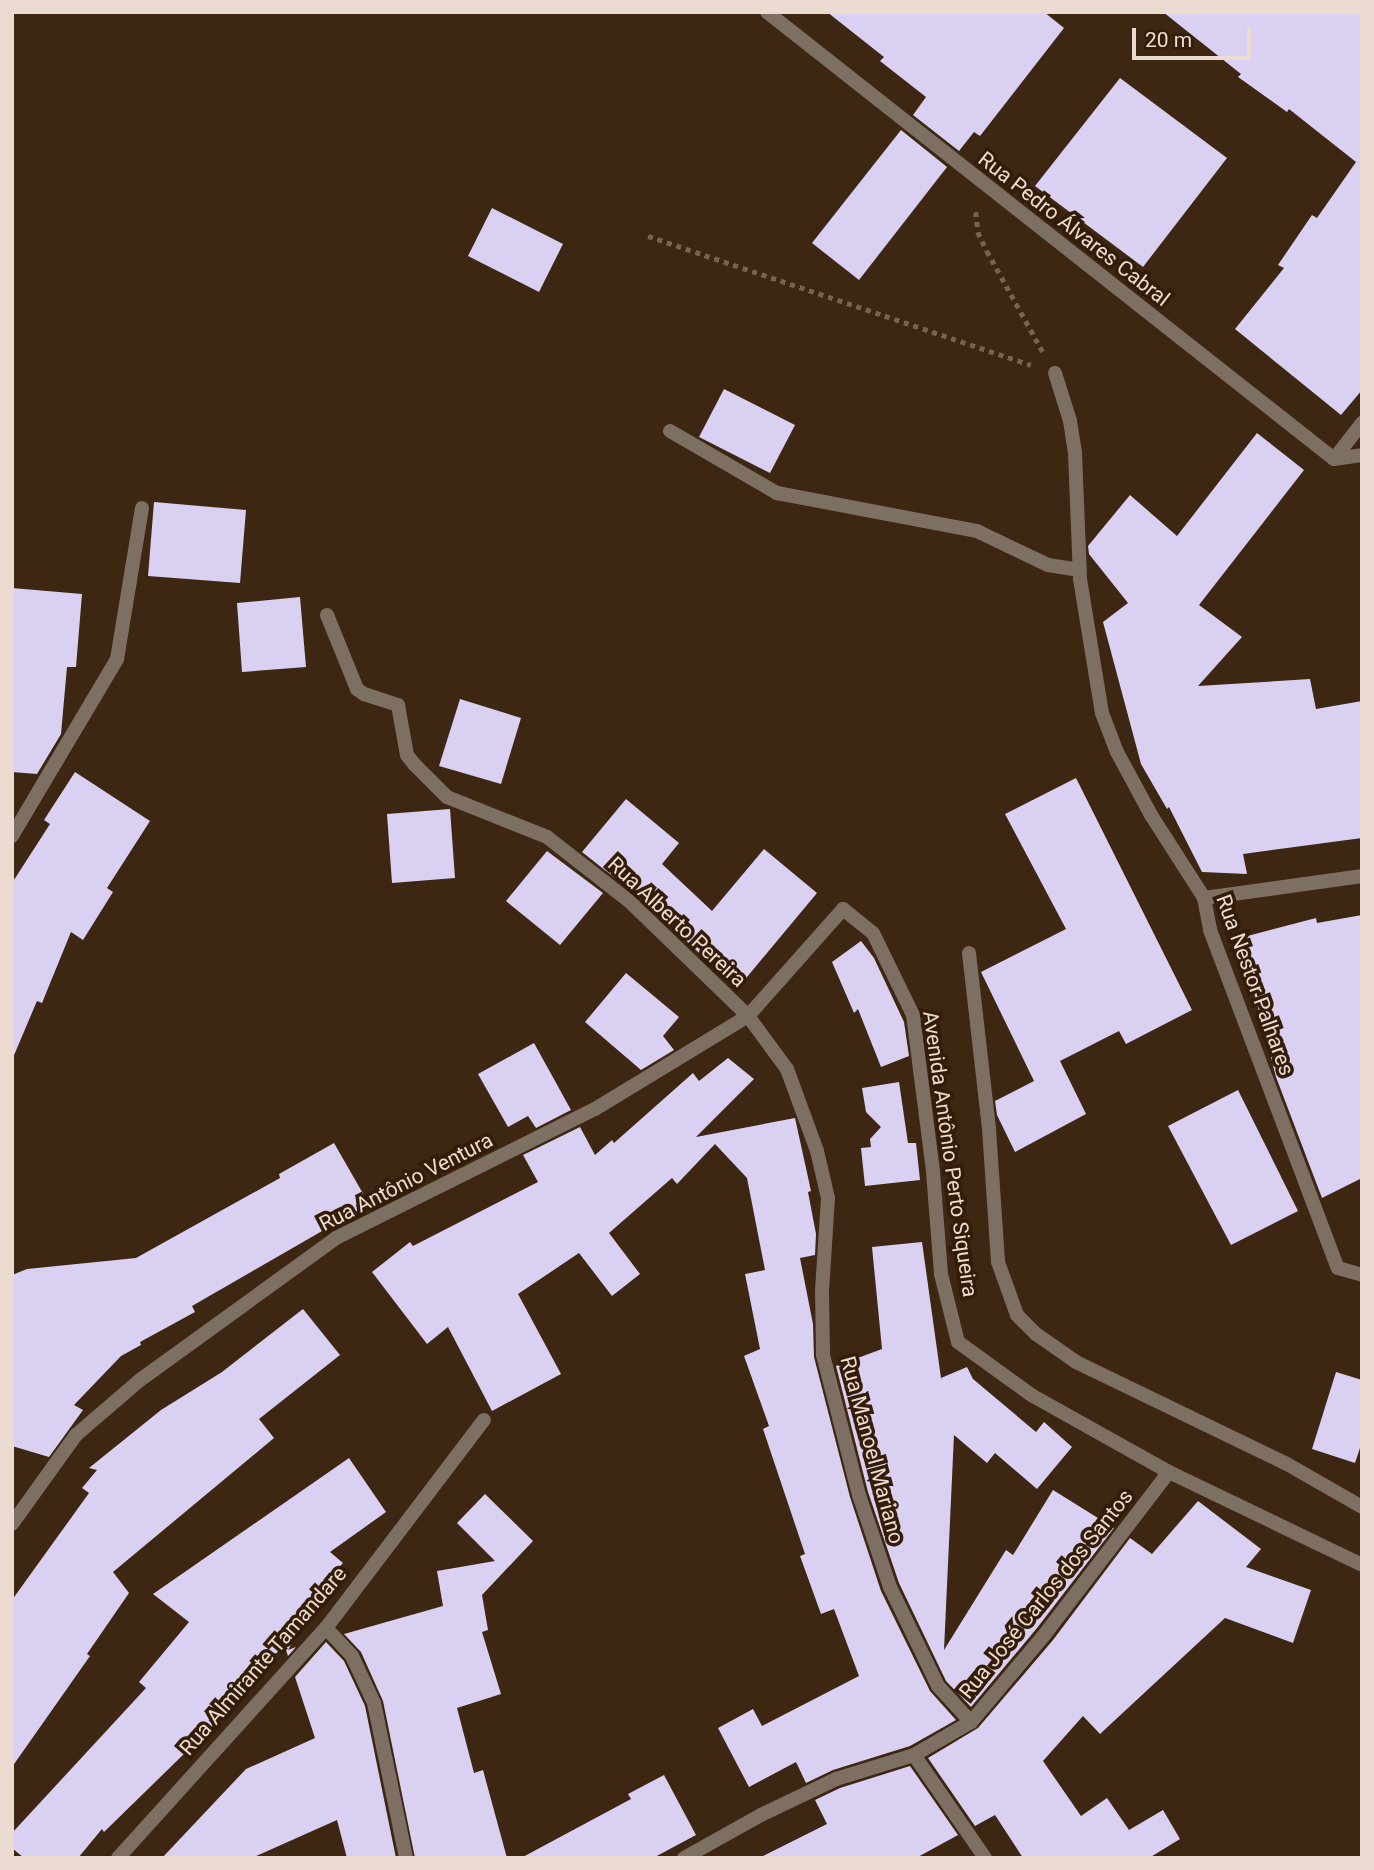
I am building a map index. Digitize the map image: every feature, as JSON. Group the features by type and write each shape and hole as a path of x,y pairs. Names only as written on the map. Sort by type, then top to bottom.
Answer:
{"street":[{"name":"Rua Pedro Álvares Cabral","path":"767,12 1334,459"},
{"name":"Rua Nestor Palhares","path":"1055,373 1070,421 1076,453 1080,570 1102,713 1117,752 1151,815 1204,898 1210,930 1338,1268 1362,1275"},
{"path":"1334,459 1362,423"},
{"path":"670,430 777,493 977,531 1048,565 1080,570"},
{"path":"1334,459 1362,455"},
{"path":"12,836 117,659 142,509"},
{"name":"Rua Alberto Pereira","path":"327,615 357,689 398,705 407,755 447,797 547,837 629,901 748,1016"},
{"path":"1204,898 1362,876"},
{"name":"Rua Antônio Ventura","path":"12,1524 76,1435 140,1380 336,1238 595,1109 748,1016 843,909"},
{"name":"Avenida Antônio Perto Siqueira","path":"843,909 873,933 913,1015 933,1171 941,1274 958,1342 1032,1396 1169,1472 1362,1565"},
{"name":"Avenida Antônio Perto Siqueira","path":"969,953 989,1129 999,1262 1017,1315 1036,1334 1076,1362 1287,1464 1362,1507"},
{"name":"Rua Manoel Mariano","path":"748,1016 787,1069 814,1141 828,1198 822,1290 823,1355 859,1496 890,1587 938,1686 971,1722"},
{"name":"Rua Almirante Tamandare","path":"118,1858 326,1628 484,1420"},
{"name":"Rua José Carlos dos Santos","path":"684,1858 761,1815 836,1779 914,1755 971,1722 1045,1634 1169,1472"},
{"path":"326,1628 352,1656 374,1703 406,1858"},
{"path":"914,1755 985,1858"}],"path":[{"path":"973,177 978,232 1055,373"},
{"path":"649,236 1055,373"}],"building":[{"path":"827,12 1044,12 1064,28 980,136 974,132 959,151 913,115 926,97 880,61 884,57"},
{"path":"1163,12 1362,12 1362,390 1341,415 1235,329 1284,268 1278,265 1312,215 1317,218 1356,162 1289,109 1287,112 1238,77 1241,74"},
{"path":"1120,78 1227,158 1143,267 1035,186"},
{"path":"901,130 947,167 859,280 812,243"},
{"path":"492,208 563,244 539,292 468,256"},
{"path":"724,389 795,425 770,473 699,437"},
{"path":"1257,433 1304,470 1199,605 1242,637 1198,686 1310,679 1316,709 1362,701 1362,838 1243,854 1247,874 1202,872 1169,807 1167,809 1141,764 1103,622 1128,603 1089,554 1088,546 1130,495 1177,536"},
{"path":"154,502 246,510 240,583 148,576"},
{"path":"12,588 82,594 76,667 67,667 61,734 37,774 12,772"},
{"path":"300,597 306,667 242,672 237,603"},
{"path":"460,699 521,718 501,784 439,766"},
{"path":"75,772 150,821 107,888 113,892 83,940 71,932 42,1003 37,1001 12,1060 12,883 50,824 44,820"},
{"path":"1076,778 1192,1010 1126,1044 1119,1031 1060,1061 1086,1114 1015,1152 997,1115 995,1101 1034,1081 981,972 1066,929 1005,814"},
{"path":"626,799 679,843 662,864 712,911 764,849 817,893 737,989 675,930 679,926 618,875 615,878 582,852"},
{"path":"450,809 455,878 392,883 387,814"},
{"path":"547,851 603,893 560,945 506,901"},
{"path":"1362,915 1362,1178 1322,1198 1276,1077 1240,938 1316,918 1317,923"},
{"path":"861,941 874,958 904,1022 909,1056 881,1067 858,1009 854,1013 832,962"},
{"path":"626,973 679,1017 663,1036 674,1050 641,1070 585,1022"},
{"path":"534,1043 571,1110 536,1128 528,1116 508,1127 478,1074"},
{"path":"728,1058 754,1079 696,1137 795,1118 811,1191 808,1192 816,1234 815,1255 800,1258 813,1324 814,1357 850,1497 881,1591 930,1691 956,1720 910,1746 833,1770 806,1783 796,1762 749,1787 718,1728 753,1709 762,1726 859,1676 834,1609 821,1614 800,1556 805,1554 763,1429 769,1426 744,1356 760,1349 745,1274 765,1270 747,1178 715,1144 677,1184 672,1178 609,1233 640,1274 612,1296 579,1253 518,1294 561,1374 492,1411 448,1327 427,1344 372,1272 410,1242 413,1246 538,1182 523,1155 580,1127 595,1155 612,1140 614,1143 693,1073 699,1081"},
{"path":"899,1082 908,1143 916,1143 920,1180 865,1186 861,1148 871,1147 870,1139 881,1127 866,1112 862,1088"},
{"path":"1238,1090 1298,1211 1231,1245 1168,1126"},
{"path":"334,1143 369,1204 192,1306 195,1312 140,1342 141,1345 121,1356 74,1405 83,1410 49,1457 12,1446 12,1275 27,1269 136,1258 280,1178 279,1174"},
{"path":"922,1242 941,1378 967,1367 973,1379 1036,1432 1044,1422 1072,1447 1037,1489 995,1453 987,1463 954,1435 944,1650 1006,1550 1013,1555 1053,1490 1114,1528 1037,1628 971,1707 946,1681 899,1583 868,1492 836,1366 882,1349 872,1247"},
{"path":"303,1309 340,1355 259,1419 274,1438 113,1572 129,1593 87,1654 90,1656 12,1767 12,1600 89,1493 82,1488 97,1470 89,1468 161,1410 222,1372"},
{"path":"1336,1372 1362,1380 1362,1442 1355,1463 1312,1449"},
{"path":"349,1458 386,1512 330,1552 343,1563 329,1578 288,1650 296,1647 288,1656 284,1644 229,1710 104,1832 102,1829 78,1858 24,1858 12,1848 12,1833 146,1688 139,1682 189,1622 153,1594"},
{"path":"485,1494 533,1541 482,1595 488,1630 482,1632 501,1694 457,1708 474,1773 483,1770 507,1858 415,1858 383,1701 361,1652 344,1634 443,1606 437,1571 495,1561 457,1523"},
{"path":"1198,1501 1261,1549 1246,1567 1311,1590 1293,1643 1225,1618 1100,1734 1083,1716 1043,1761 1081,1816 1107,1798 1129,1830 1163,1810 1180,1839 1149,1858 1023,1858 995,1815 975,1826 928,1758 978,1728 1053,1640 1130,1538 1152,1554"},
{"path":"326,1642 344,1661 365,1706 396,1858 347,1858 337,1820 252,1858 162,1858 246,1769 315,1738 295,1677"},
{"path":"910,1766 958,1835 916,1858 759,1858 827,1824 815,1800 840,1788"},
{"path":"664,1775 696,1835 653,1858 521,1858 631,1799 628,1794"}]}
